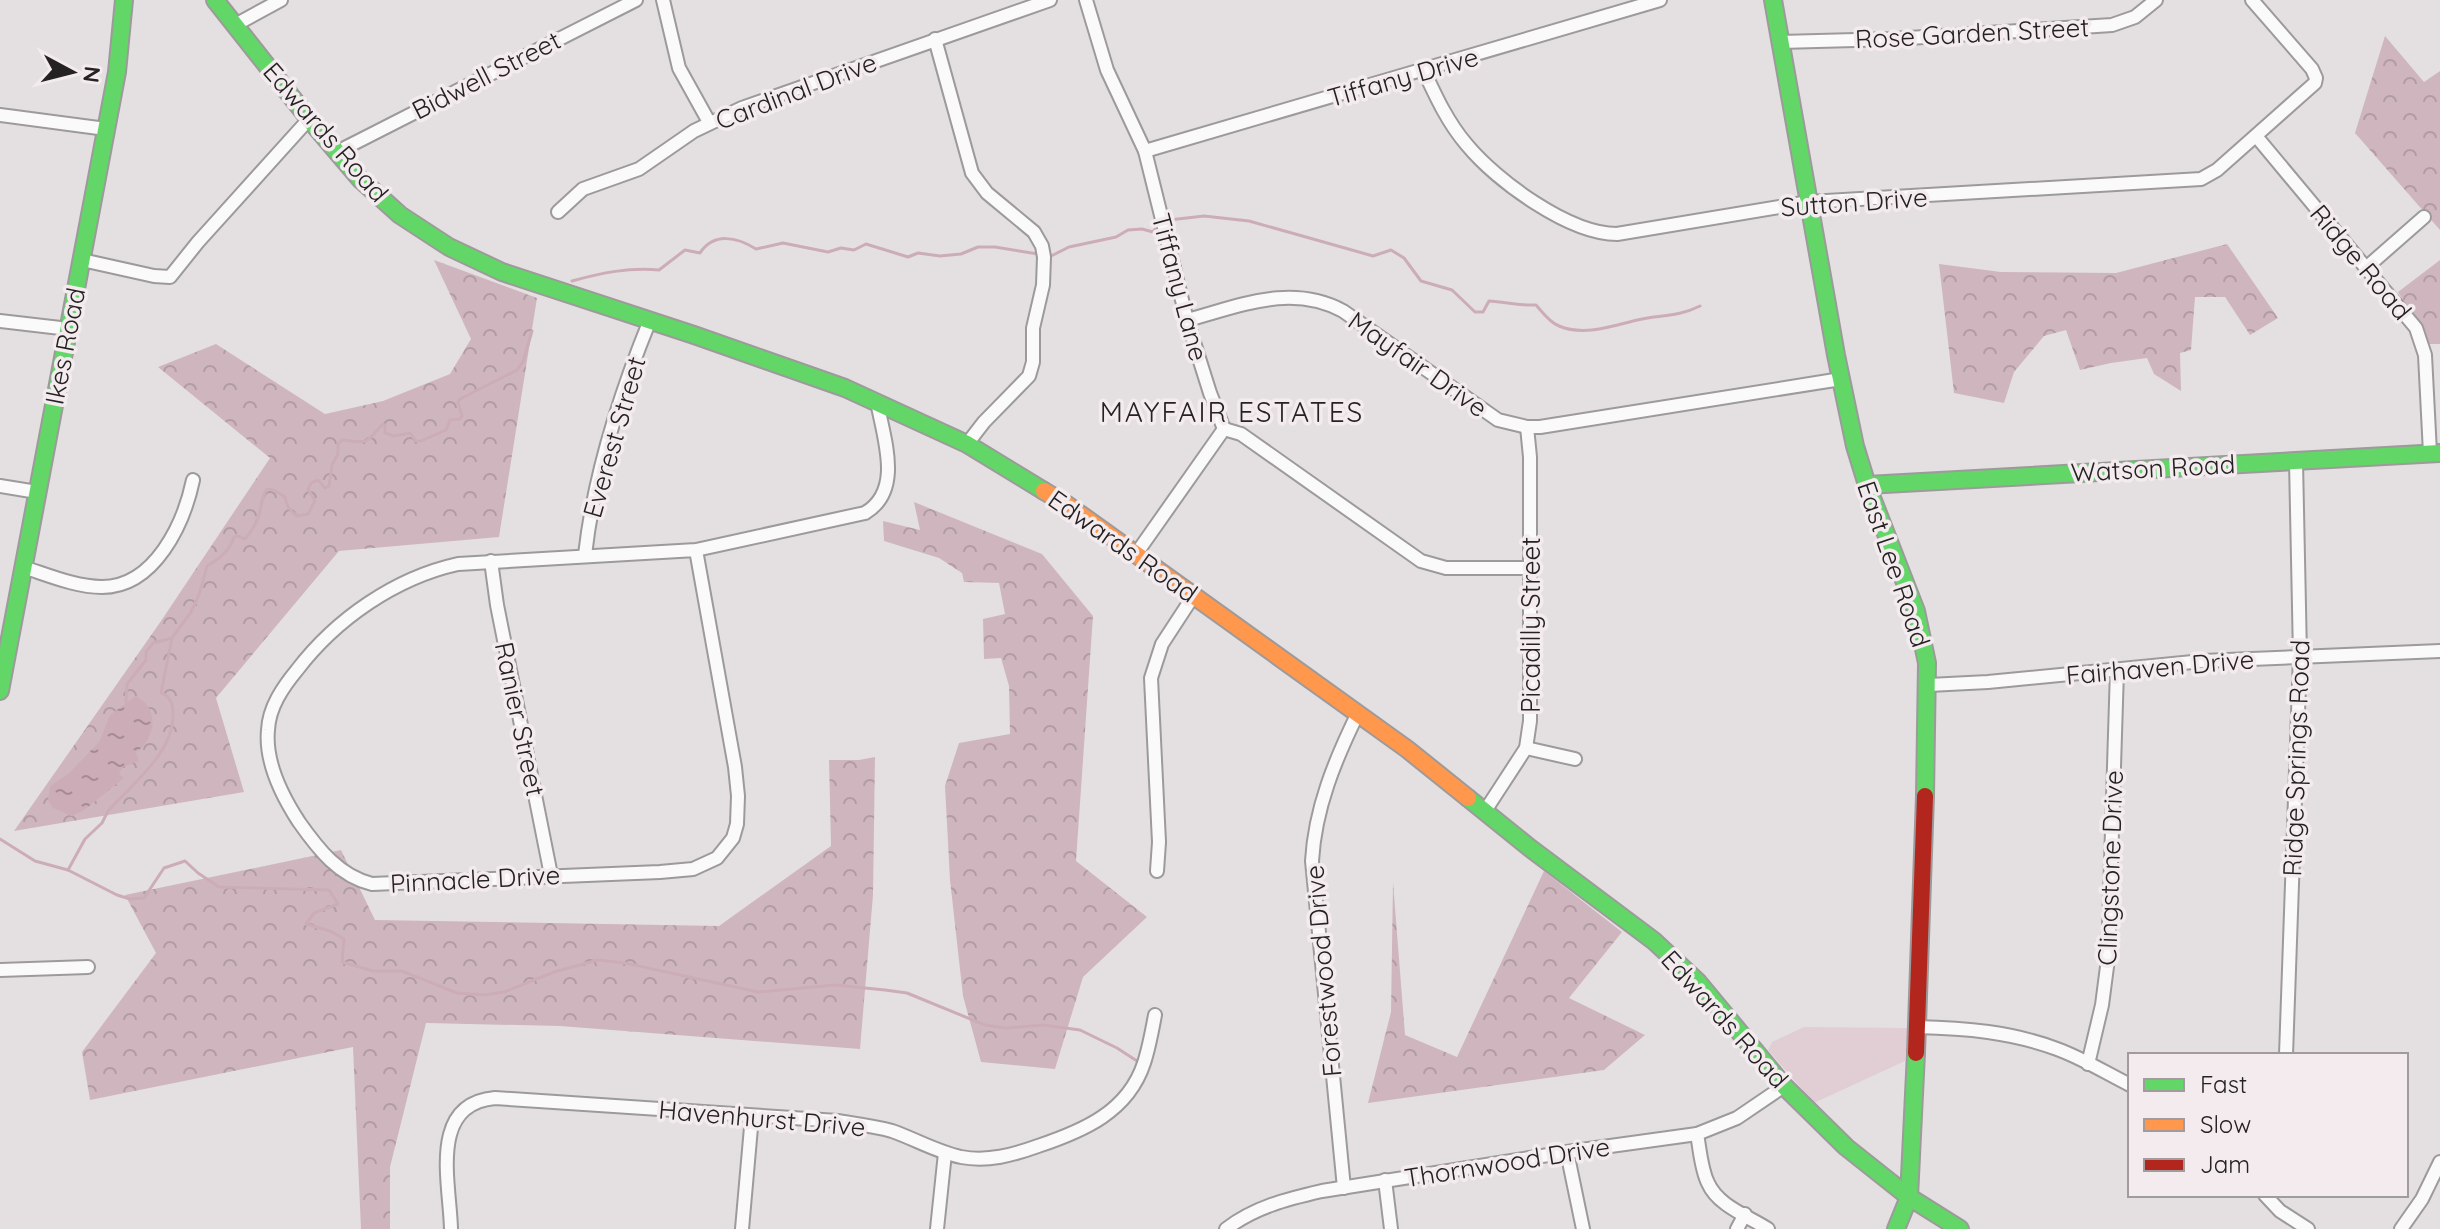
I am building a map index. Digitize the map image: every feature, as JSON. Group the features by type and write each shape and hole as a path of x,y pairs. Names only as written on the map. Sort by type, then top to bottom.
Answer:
{"street":[{"name":"Ikes Road","path":"0,691 3,657 23,567 117,72 124,0"},
{"name":"Edwards Road","path":"215,0 337,152 383,202 420,230 502,272 791,368 877,401 967,444 1066,504 1407,749 1676,960 1784,1086 1846,1147 1909,1197 1960,1229"},
{"path":"235,25 281,0"},
{"name":"Bidwell Street","path":"337,152 636,0"},
{"path":"663,0 679,68 709,122"},
{"name":"Cardinal Drive","path":"558,212 583,189 639,169 709,122 1050,0"},
{"name":"Tiffany Lane","path":"1086,0 1107,70 1145,151 1187,320 1224,429"},
{"name":"Tiffany Drive","path":"1145,151 1660,0"},
{"name":"East Lee Road","path":"1773,0 1855,443 1867,485 1916,611 1927,663 1929,685 1909,1197 1896,1229"},
{"name":"Rose Garden Street","path":"1780,42 1893,39 2112,25 2135,17 2156,0"},
{"name":"Sutton Drive","path":"1424,71 1451,124 1485,164 1511,186 1541,206 1593,230 1610,234 1626,233 1809,202 2201,179 2217,170 2310,89 2316,78 2312,69 2252,0"},
{"path":"935,39 972,173 987,193 1034,232 1044,257 1043,285 1033,328 1033,362 1029,376 967,444"},
{"path":"0,115 106,129"},
{"path":"82,260 170,277 309,119"},
{"name":"Ridge Road","path":"2256,136 2408,316 2422,342 2435,453"},
{"path":"2367,267 2424,217"},
{"name":"Mayfair Drive","path":"1187,320 1272,298 1299,297 1324,302 1343,311 1498,420 1527,427 1841,379"},
{"name":"Everest Street","path":"585,555 601,461 650,320"},
{"path":"0,321 69,329"},
{"name":"Pinnacle Drive","path":"696,550 735,767 739,810 733,838 717,858 693,869 381,884 354,878 339,868 310,837 284,796 269,752 268,723 277,698 329,633 368,604 428,572 458,564 696,550 858,516 875,506 884,495 889,478 877,401"},
{"name":"Picadilly Street","path":"1485,811 1526,748 1530,721 1530,457 1527,427"},
{"path":"1136,554 1224,429 1241,434 1421,561 1446,568 1530,568"},
{"name":"Watson Road","path":"1867,485 2435,453"},
{"name":"Ridge Springs Road","path":"2286,1053 2300,656 2296,461"},
{"path":"23,567 92,586 118,586 127,582 148,567 168,544 186,508 193,480"},
{"path":"0,486 37,492"},
{"name":"Ranier Street","path":"491,561 551,875"},
{"path":"1157,871 1159,842 1151,678 1162,644 1194,595"},
{"name":"Fairhaven Drive","path":"1929,685 2203,661 2440,651"},
{"name":"Clingstone Drive","path":"2088,1064 2102,1005 2108,959 2117,670"},
{"name":"Forestwood Drive","path":"1344,1188 1312,861 1315,830 1326,788 1358,713"},
{"path":"1526,748 1575,759"},
{"path":"0,970 88,967"},
{"name":"Havenhurst Drive","path":"451,1229 449,1134 460,1112 478,1101 495,1098 865,1125 892,1131 945,1153 974,1159 1005,1157 1065,1137 1100,1121 1120,1103 1138,1078 1146,1060 1155,1015"},
{"path":"1917,1027 1962,1028 2004,1034 2061,1050 2128,1084"},
{"name":"Thornwood Drive","path":"1226,1229 1247,1214 1276,1202 1344,1188 1697,1134 1737,1118 1784,1086"},
{"path":"742,1229 752,1116"},
{"path":"1697,1134 1709,1187 1725,1203 1768,1229"},
{"path":"1567,1152 1583,1229"},
{"path":"937,1229 945,1153"},
{"path":"2401,1229 2422,1199 2440,1162"},
{"path":"1385,1180 1391,1229"},
{"path":"2267,1197 2280,1211 2308,1229"},
{"path":"2280,1197 2280,1211"},
{"path":"1737,1229 1745,1214"}],"shaded area":[{"path":"1804,1027 1908,1028 1905,1061 1814,1103 1768,1050 1772,1042"}],"green space":[{"path":"2385,36 2424,82 2440,71 2440,230 2355,133"},
{"path":"2227,244 2278,318 2250,335 2225,297 2195,297 2191,350 2180,353 2181,391 2154,374 2147,358 2080,370 2066,330 2044,336 2014,372 2004,403 1954,393 1939,264 2001,272 2116,273"},
{"path":"434,260 537,298 499,537 339,551 216,698 244,792 14,831 270,458 158,367 216,344 325,414 383,401 450,374 471,339"},
{"path":"2440,260 2440,344 2429,344 2398,292"},
{"path":"914,502 1042,554 1093,616 1076,861 1147,917 1083,977 1055,1069 981,1062 963,996 950,880 945,786 959,743 1010,734 1009,686 1001,658 984,659 983,619 1005,614 999,583 964,582 962,573 939,558 884,541 883,521 920,530"},
{"path":"875,757 873,895 860,1049 560,1026 426,1023 390,1167 390,1229 361,1229 353,1047 90,1100 82,1052 156,953 125,895 341,850 375,920 719,926 831,846 829,760"},
{"path":"1544,871 1622,932 1569,998 1645,1035 1604,1070 1368,1103 1391,1012 1393,882 1405,1035 1457,1057"}],"water":[{"path":"136,696 149,707 152,715 148,739 136,752 139,761 123,767 119,774 124,778 83,811 71,816 53,808 48,800 50,786 68,774 99,742 110,715"}],"waterway":[{"path":"1169,220 1204,216 1249,221 1373,256 1391,250 1404,258 1421,281 1452,290 1475,312 1483,312 1489,301 1536,305 1552,322 1568,329 1596,330 1700,306"},
{"path":"1051,256 1069,247 1116,237 1128,230 1153,232 1156,228"},
{"path":"572,281 615,271 659,270 685,250 700,253 719,239 734,239 756,249 783,243 828,252 841,248 854,250 866,244 908,257 918,253 940,256 961,254 978,247 1038,254"},
{"path":"68,870 85,839 150,766 167,741 173,709 169,698 161,693 172,638 191,612 207,566 224,554 234,537 245,539 258,518 267,489 285,497 289,508 297,516 308,514 315,501 308,489 311,483 318,480 325,488 329,486 332,465 342,440 367,441 383,424 385,433 394,436 410,433 416,441 446,430 450,420 462,416 460,399 517,370 523,362 532,331"},
{"path":"126,702 127,684 146,660 146,652 153,643 172,638"},
{"path":"0,839 35,861 68,870 130,899 144,898 164,868 185,861 219,887 329,890 338,904 314,913 306,924 344,939 342,962 373,971 402,971 457,993 484,995 504,992 554,972 598,960 758,992 835,985 907,993 985,1025 1005,1028 1043,1025 1080,1030 1137,1061"}],"traffic: fast":[{"path":"0,691 117,72 124,0"},
{"path":"215,0 360,179 400,215 449,247 502,272 845,388 967,444 1044,491"},
{"path":"1773,0 1855,446 1916,611 1927,663 1925,796"},
{"path":"1867,485 2440,453"},
{"path":"1468,798 1654,941 1698,982 1784,1086 1846,1147 1909,1197 1960,1229"},
{"path":"1896,1229 1909,1197 1916,1053"}],"traffic: slow":[{"path":"1044,491 1407,749 1468,798"}],"traffic: jam":[{"path":"1916,1053 1925,796"}],"district":[{"name":"MAYFAIR ESTATES","path":"1232,411"}]}
